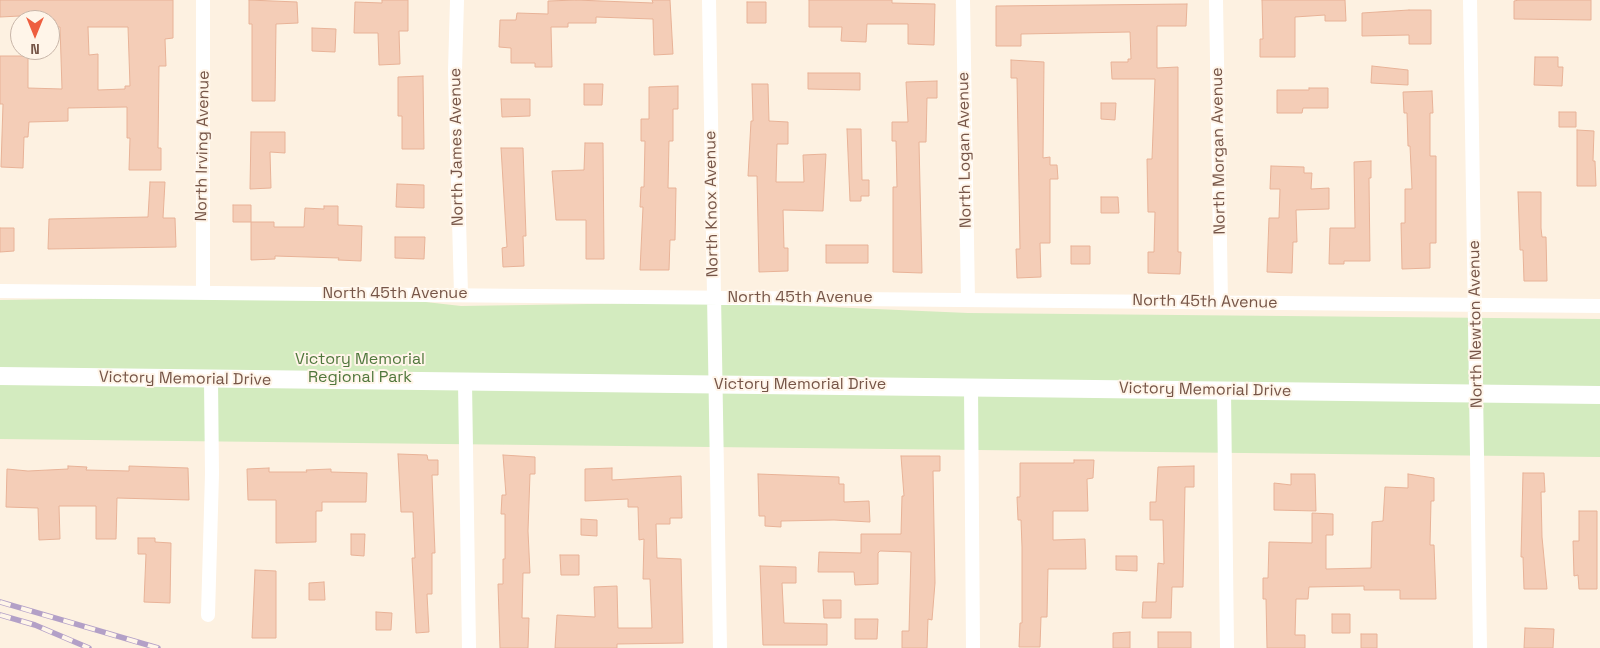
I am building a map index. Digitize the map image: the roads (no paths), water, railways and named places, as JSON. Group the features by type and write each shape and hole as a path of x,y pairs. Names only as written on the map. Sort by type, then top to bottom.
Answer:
{"street":[{"name":"North Irving Avenue","path":"203,0 203,291"},
{"name":"North James Avenue","path":"457,0 455,71 461,294"},
{"name":"North Knox Avenue","path":"709,0 720,648"},
{"name":"North Logan Avenue","path":"963,0 968,300"},
{"name":"North Morgan Avenue","path":"1216,0 1221,302"},
{"name":"North Newton Avenue","path":"1470,0 1478,393 1480,648"},
{"name":"North 45th Avenue","path":"0,291 203,291 1600,306"},
{"name":"Victory Memorial Drive","path":"0,376 1600,395"},
{"path":"208,615 212,474 211,380"},
{"path":"465,382 469,648"},
{"path":"971,387 973,648"},
{"path":"1224,390 1227,648"}],"railway":[{"path":"0,602 158,648"},
{"path":"0,615 35,625 89,648"}],"park label":[{"name":"Victory Memorial Regional Park","path":"360,369"}]}
